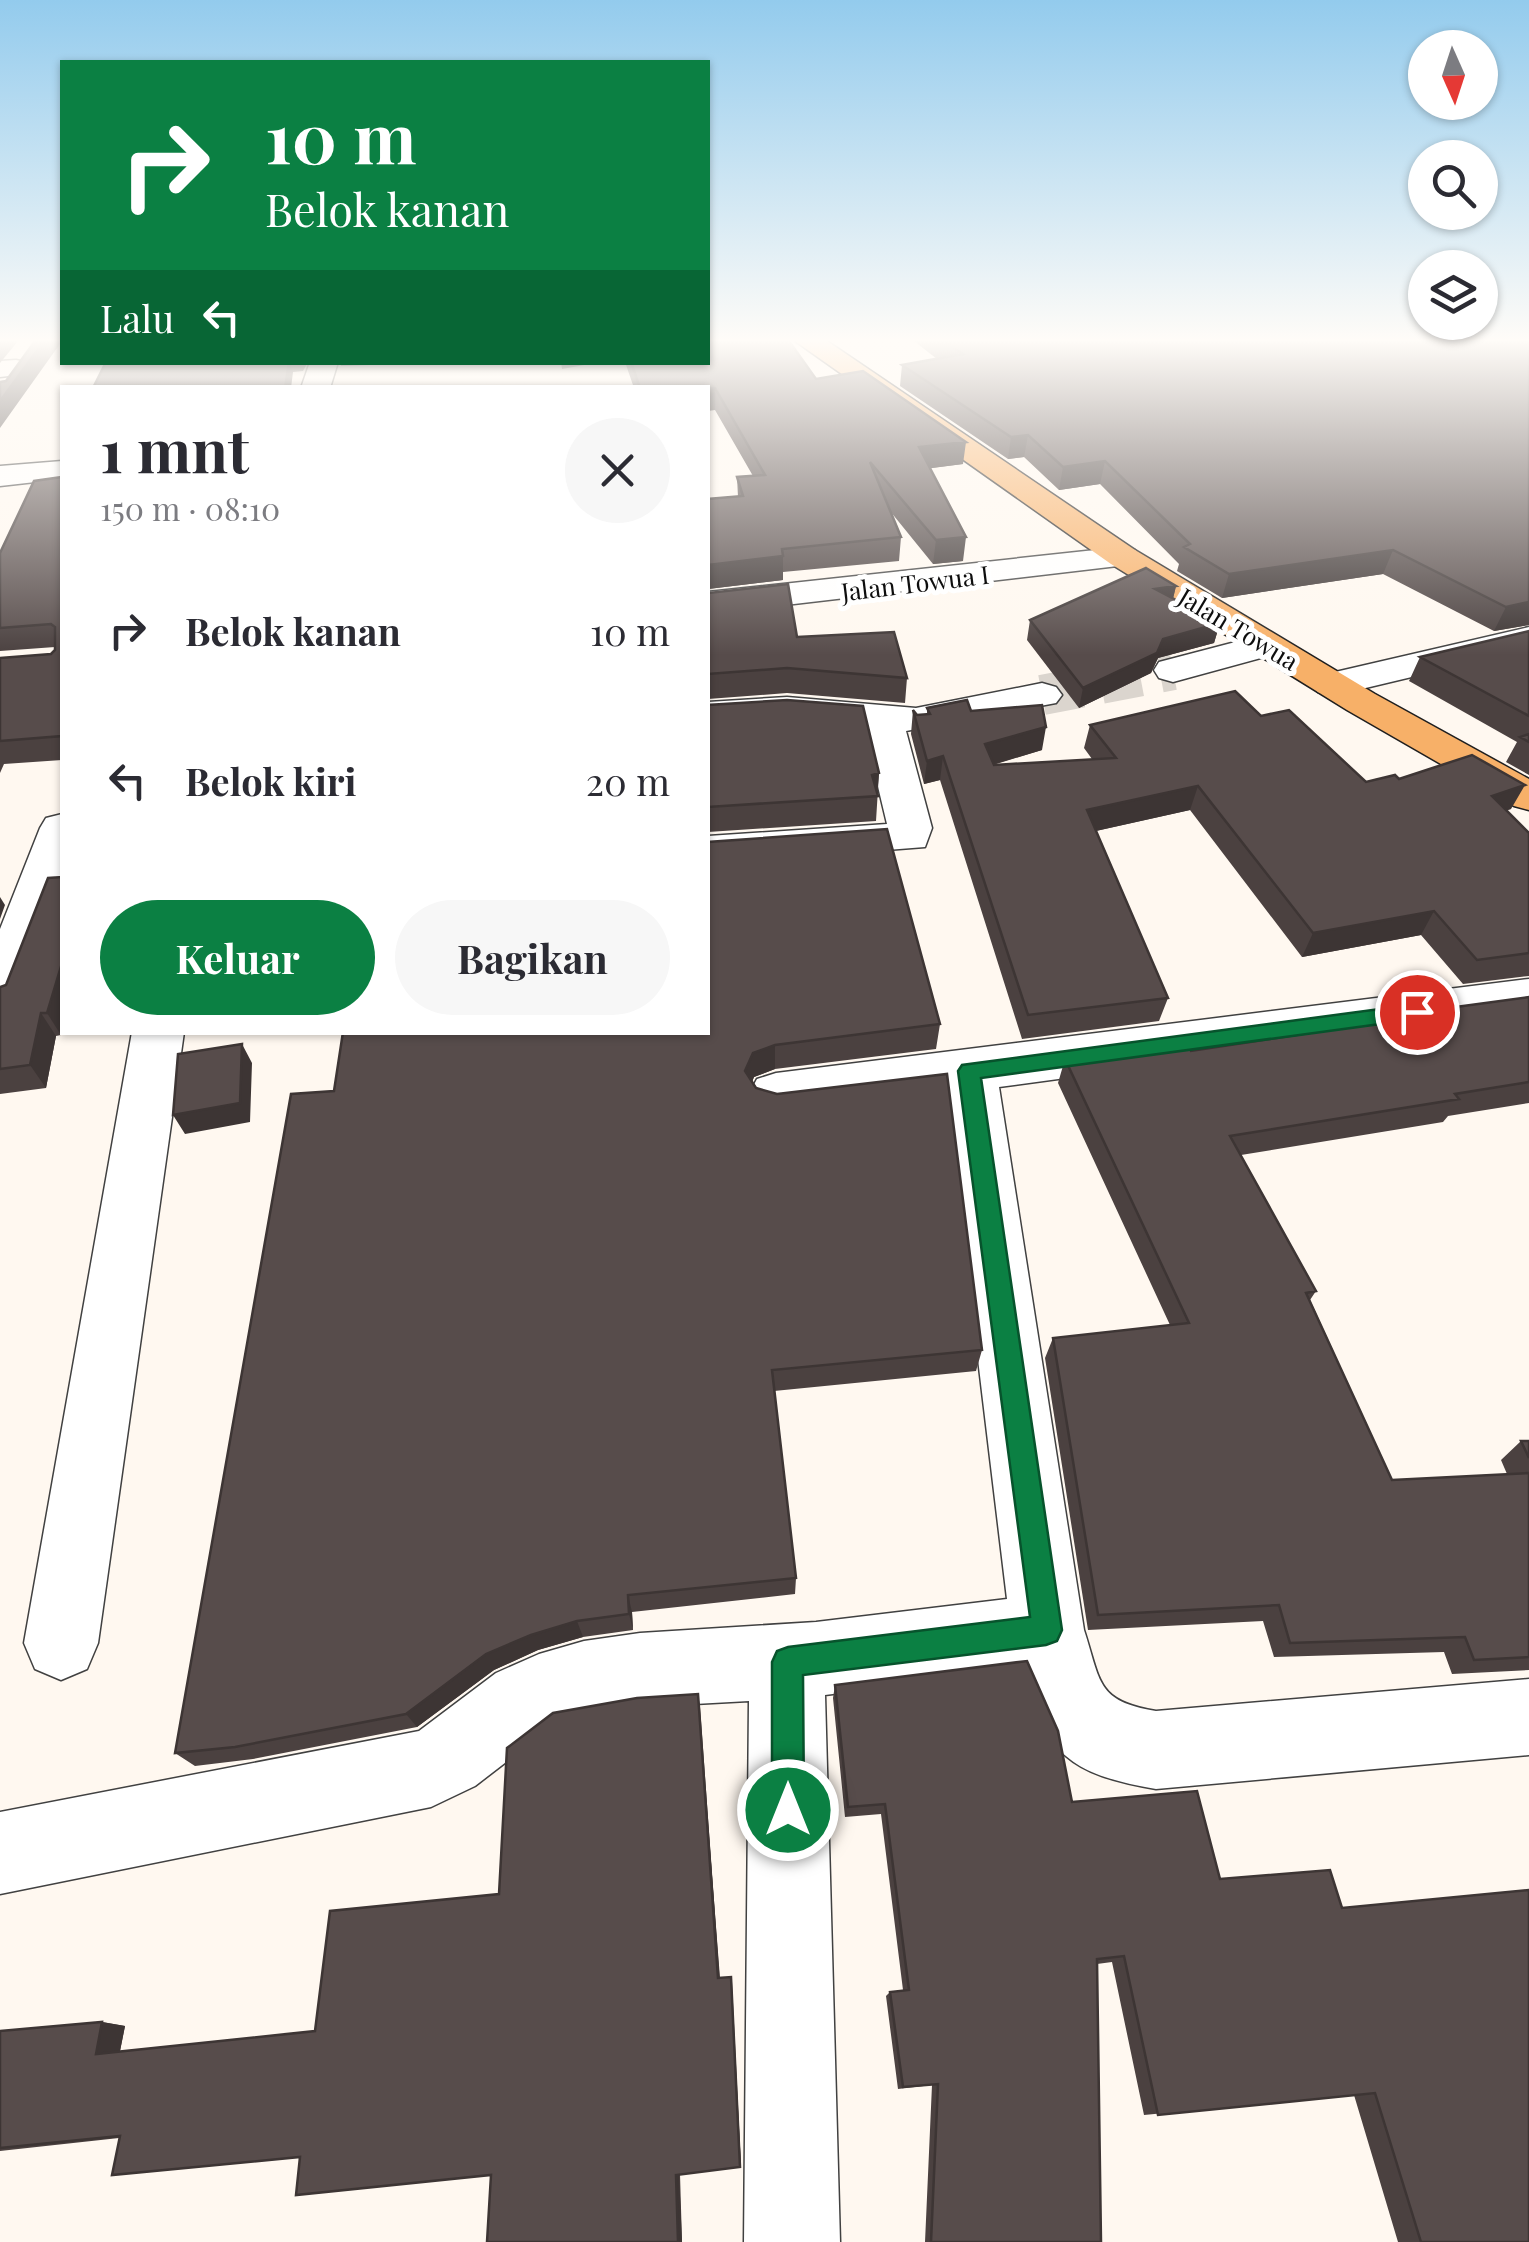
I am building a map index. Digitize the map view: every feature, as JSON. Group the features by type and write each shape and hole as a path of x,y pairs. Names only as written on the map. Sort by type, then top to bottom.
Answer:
{"main road":[{"name":"Jalan Towua","path":"961,446 1123,557 1529,798"}],"street":[{"path":"0,476 60,470"},
{"name":"Jalan Towua I","path":"710,603 1123,557"},
{"path":"1332,684 1529,638"},
{"path":"1173,670 1266,644"},
{"path":"710,714 787,709 916,720 1042,695"},
{"path":"710,850 909,836 881,715"},
{"path":"0,992 60,833"},
{"path":"776,1094 1529,997"},
{"path":"61,1643 158,1035"},
{"path":"970,1071 1046,1630 1080,1724 1112,1745 1156,1750 1529,1717"},
{"path":"0,1853 432,1768 458,1754 524,1698 557,1684 616,1674 788,1662 1046,1630"},
{"path":"788,1662 792,2242"}],"building":[{"path":"748,446 932,446 919,447 966,537 936,540 870,462 901,537 782,549 783,556 710,565 710,499 743,496 737,477 765,475"},
{"path":"1040,446 1529,446 1529,602 1506,607 1393,550 1229,574 1184,547 1190,544 1105,461 1063,467"},
{"path":"60,477 60,736 0,741 0,658 51,654 55,650 55,627 51,624 0,628 0,553 34,481"},
{"path":"1146,568 1176,586 1155,589 1220,623 1163,639 1157,653 1083,688 1030,620"},
{"path":"788,584 797,637 894,632 907,678 787,668 710,674 710,593"},
{"path":"1529,631 1529,716 1420,657"},
{"path":"1235,691 1261,716 1289,710 1366,782 1395,775 1399,779 1472,755 1525,785 1492,796 1529,833 1529,953 1477,960 1434,911 1313,933 1198,786 1087,810 1168,998 1028,1015 943,756 927,761 913,710 917,715 930,714 927,708 967,700 971,711 1042,705 1046,727 985,744 994,765 1116,758 1090,725"},
{"path":"787,700 863,706 879,773 872,775 878,796 710,807 710,705"},
{"path":"887,829 940,1024 775,1045 753,1053 745,1071 756,1088 777,1094 947,1074 982,1350 772,1370 796,1578 628,1595 629,1614 577,1621 486,1654 406,1714 235,1747 175,1753 291,1094 334,1091 343,1035 710,1035 710,842"},
{"path":"60,877 60,970 47,1013 41,1013 30,1065 0,1069 0,987 6,985 48,878"},
{"path":"1529,997 1529,1082 1455,1094 1459,1099 1230,1136 1316,1291 1306,1293 1392,1480 1529,1473 1529,1657 1474,1660 1465,1637 1290,1643 1279,1605 1098,1615 1053,1338 1189,1323 1065,1059 1187,1043 1191,1051"},
{"path":"242,1044 240,1103 173,1115 178,1054"},
{"path":"1521,1441 1529,1441 1529,1458"},
{"path":"1027,1661 1058,1731 1072,1802 1197,1791 1220,1879 1330,1870 1342,1908 1529,1890 1529,2242 1421,2242 1375,2093 1158,2115 1124,1956 1097,1959 1101,2242 931,2242 938,2084 903,2087 890,1992 909,1990 885,1804 848,1807 835,1685"},
{"path":"698,1694 718,1978 731,1977 740,2167 676,2175 678,2242 487,2242 491,2175 296,2195 300,2157 112,2175 120,2136 0,2148 0,2031 102,2022 96,2054 315,2031 330,1911 499,1894 507,1748 553,1713 637,1698"}],"tunnel":[{"path":"1042,695 1173,670"}],"route":[{"path":"788,1810 788,1662 1046,1630 970,1071 1417,1012"}]}
